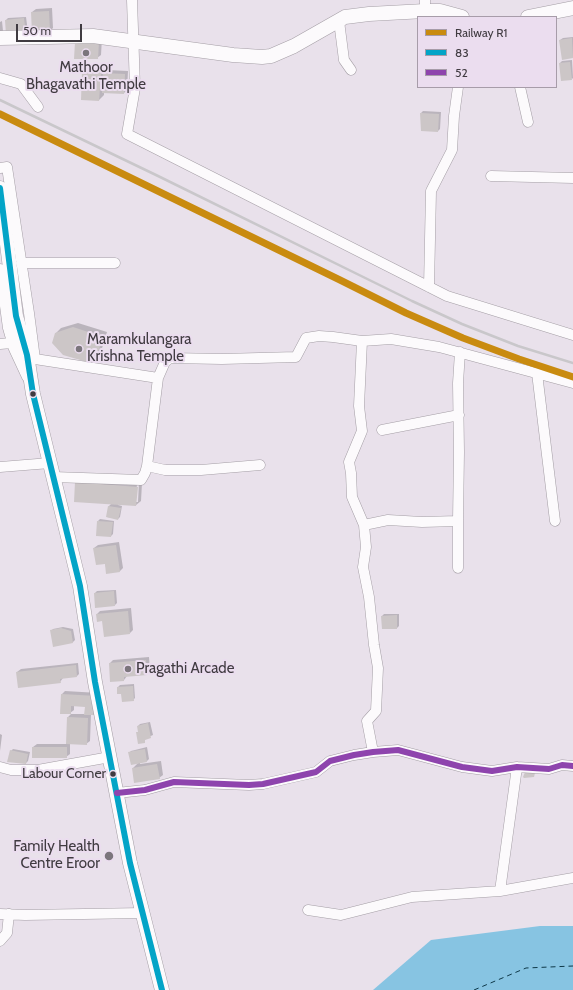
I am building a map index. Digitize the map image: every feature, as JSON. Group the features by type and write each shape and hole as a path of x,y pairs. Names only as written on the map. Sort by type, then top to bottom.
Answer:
{"main road":[{"path":"0,38 93,36 233,55 266,56 294,46 345,17 425,5 458,16"},
{"path":"533,16 573,8"},
{"path":"0,188 16,316 27,355 31,387 80,586 96,682 130,863 162,990"}],"street":[{"path":"132,0 135,88 127,134 447,296 573,335"},
{"path":"339,21 344,60 351,70"},
{"path":"0,78 21,84 38,107"},
{"path":"429,287 431,191 452,150 454,116 458,88"},
{"path":"520,88 528,122"},
{"path":"0,168 6,167 35,359 158,378"},
{"path":"491,176 573,178"},
{"path":"21,262 115,263"},
{"path":"0,269 8,328 12,343 31,387"},
{"path":"53,477 142,480 145,473 158,378 165,362 170,358 222,359 296,357 306,338 333,336 362,341 392,339 460,352 573,383"},
{"path":"362,341 359,406 362,431 349,462 352,473 352,497 364,525 366,546 363,566 369,597 374,646 378,668 376,711 366,721 373,752"},
{"path":"0,344 12,343"},
{"path":"458,568 460,352"},
{"path":"537,374 555,521"},
{"path":"382,430 459,415"},
{"path":"0,467 50,463"},
{"path":"146,466 165,470 201,470 260,465"},
{"path":"364,525 388,520 422,522 458,521"},
{"path":"117,793 145,790 174,782 249,785 263,784 316,772 330,761 373,752 398,750 462,767 492,771 517,767 549,769 562,765 573,766"},
{"path":"0,767 11,770 38,770 110,757"},
{"path":"500,891 517,767"},
{"path":"308,910 341,915 412,897 500,891 573,878"},
{"path":"0,941 7,933 4,914 143,913"}],"water":[{"path":"540,926 573,926 573,990 373,990 431,940"}],"building":[{"path":"49,11 50,32 32,33 31,12"},
{"path":"24,18 26,35 6,35 5,20"},
{"path":"572,38 573,58 562,60 559,40"},
{"name":"Mathoor Bhagavathi Temple","path":"99,41 98,59 74,59 75,42"},
{"path":"570,62 572,80 561,81 559,63"},
{"path":"82,72 101,73 99,101 81,100"},
{"path":"103,73 125,74 124,94 102,93"},
{"path":"420,113 439,114 438,132 421,131"},
{"name":"Maramkulangara Krishna Temple","path":"73,327 103,337 94,364 63,355 52,343 55,333"},
{"path":"75,482 138,487 136,506 74,502"},
{"path":"108,506 121,508 118,520 106,517"},
{"path":"97,521 113,522 111,537 96,536"},
{"path":"116,545 120,572 106,574 105,564 96,565 93,548"},
{"path":"114,591 115,606 95,608 94,593"},
{"path":"128,611 130,634 104,637 102,621 97,622 96,614"},
{"path":"397,615 397,629 382,629 381,616"},
{"path":"61,628 71,631 73,643 53,647 50,630"},
{"name":"Pragathi Arcade","path":"146,660 147,675 124,677 124,681 110,682 109,663"},
{"path":"76,665 77,677 60,679 61,683 18,688 16,672"},
{"path":"133,686 134,701 122,702 121,694 117,694 117,687"},
{"path":"61,694 96,696 95,715 84,715 85,707 71,706 71,714 60,714"},
{"path":"67,717 88,718 87,745 66,744"},
{"path":"148,723 151,738 145,740 145,743 138,744 136,732 138,732 137,726"},
{"path":"32,747 67,747 67,758 32,758"},
{"path":"145,749 147,762 131,765 128,752"},
{"path":"10,750 28,754 26,764 7,762"},
{"path":"157,764 160,779 134,783 132,768"},
{"path":"525,772 535,773 534,777 524,778"}],"ferry route":[{"path":"474,990 526,968 573,966"}],"railway":[{"path":"0,100 462,324 518,346 573,363"},
{"path":"0,114 406,313 463,338 573,377"}],"rail line":[{"name":"R1","path":"0,114 406,313 463,338 573,377"}],"transit line":[{"name":"83","path":"0,188 16,316 27,355 33,394 80,586 95,682 130,863 162,990"},
{"name":"52","path":"117,793 145,790 174,782 249,785 263,784 316,772 330,761 354,755 398,750 462,767 492,771 517,767 549,769 562,765 573,766"}],"place":[{"name":"Mathoor Bhagavathi Temple","path":"86,53"},
{"name":"Maramkulangara Krishna Temple","path":"79,349"},
{"name":"Pragathi Arcade","path":"128,669"},
{"name":"Labour Corner","path":"113,774"},
{"name":"Family Health Centre Eroor","path":"109,856"}]}
